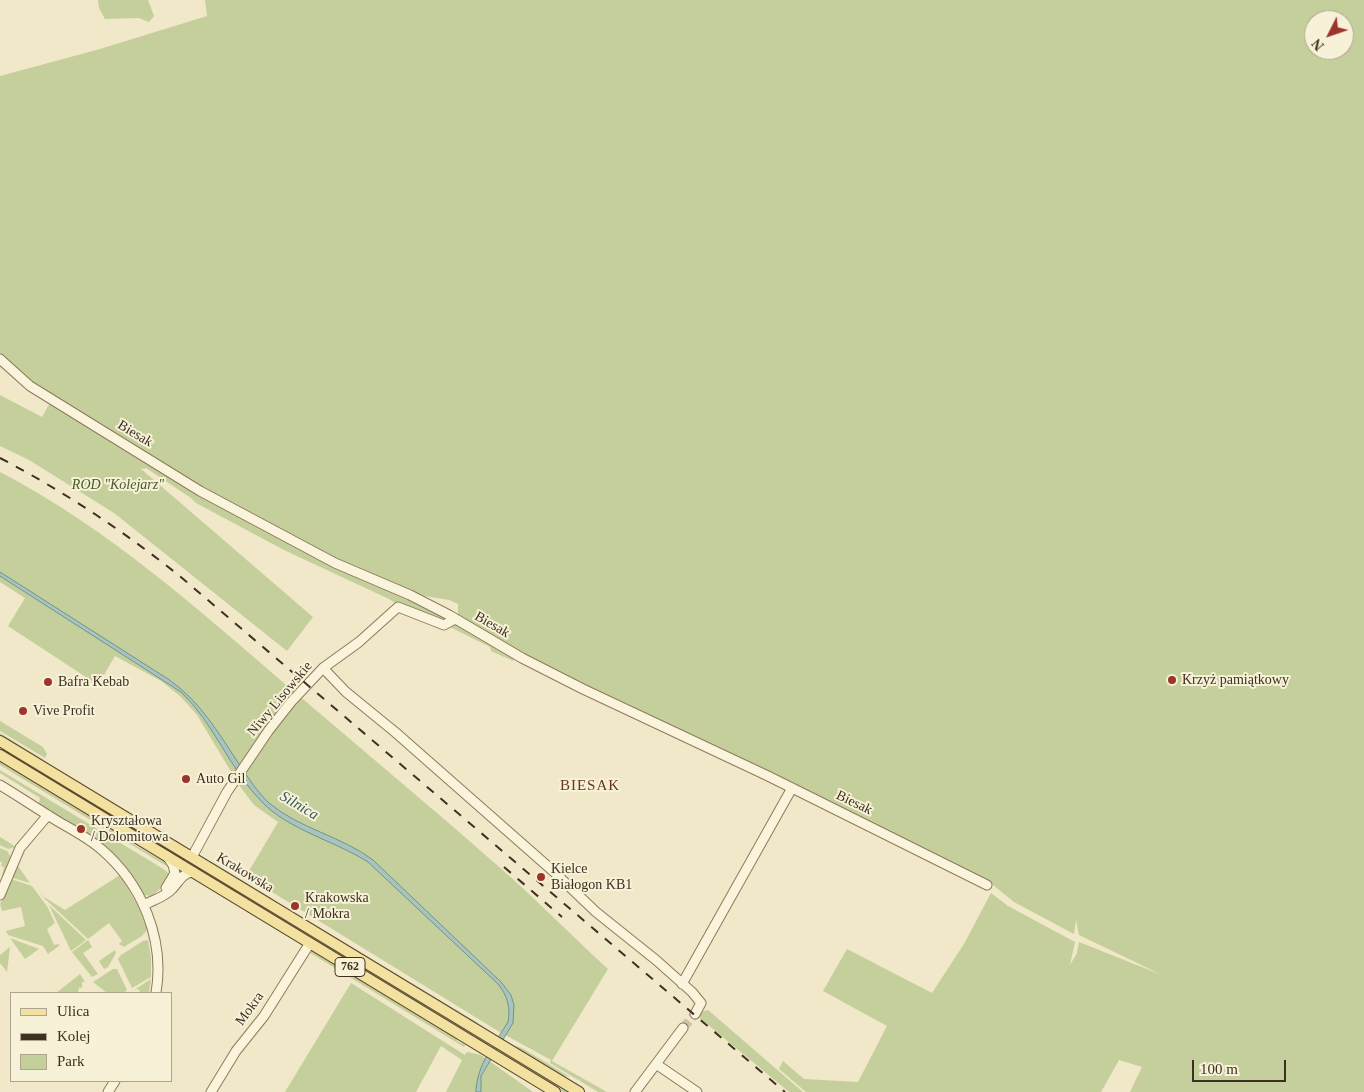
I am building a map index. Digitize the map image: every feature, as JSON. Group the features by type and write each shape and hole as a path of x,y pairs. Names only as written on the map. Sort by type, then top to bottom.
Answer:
{"main road":[{"name":"Krakowska","path":"0,741 578,1092"},
{"name":"Krakowska","path":"0,755 555,1092"}],"street":[{"name":"Biesak","path":"0,359 30,386 200,491 335,563 410,595 564,680 792,788 987,885"},
{"name":"Niwy Lisowskie","path":"192,857 240,771 291,702 323,668 359,642 398,607 444,625 454,619"},
{"path":"323,668 346,692 395,732 616,930 642,948 682,984 700,1001 700,1008 695,1014"},
{"path":"0,785 92,842 108,855 129,879 144,904 151,925 157,951 158,982 156,992"},
{"path":"682,984 792,788"},
{"path":"0,894 20,848 48,815"},
{"path":"160,897 175,874 173,865 167,856"},
{"path":"144,904 170,892 185,874 193,872"},
{"name":"Mokra","path":"211,1092 236,1051 264,1016 310,943"},
{"path":"635,1092 683,1028"},
{"path":"656,1064 697,1092"}],"green space":[{"path":"98,0 148,0 154,16 149,22 139,18 105,19 99,8"},
{"name":"ROD \"Kolejarz\"","path":"205,0 1364,0 1364,1092 1130,1092 1142,1067 1119,1060 1101,1092 806,1092 779,1069 783,1061 804,1079 858,1082 887,1026 823,991 847,949 932,993 964,944 991,893 1008,906 1075,942 1070,965 1077,953 1079,942 1162,975 1079,935 1076,920 1074,934 1014,902 988,881 857,815 522,655 458,618 458,604 449,600 413,594 350,567 201,489 148,455 144,457 198,492 299,547 349,572 414,600 446,617 447,620 443,623 400,606 389,599 284,550 196,503 146,468 140,468 313,617 287,651 114,513 29,460 0,446 0,395 42,417 51,401 48,399 50,397 32,385 0,356 0,76 100,49 207,16"},
{"path":"0,472 78,518 187,600 526,891 608,969 552,1061 607,1092 598,1092 550,1063 551,1060 498,1031 246,876 278,822 254,805 239,785 197,715 180,696 161,681 115,656 98,685 8,626 25,598 0,582"},
{"path":"453,623 515,657 513,661 491,651 490,647 448,626"},
{"path":"0,721 43,747 47,754 45,758 0,731"},
{"path":"0,733 44,760 40,760 0,737"},
{"path":"0,745 201,868 198,871 0,751"},
{"path":"0,760 169,865 173,872 168,867 0,765"},
{"path":"0,770 165,870 170,875 163,886 152,896 142,895 84,832 84,829 81,827 79,829 39,804 40,798 0,773"},
{"path":"0,837 16,847 8,849 0,845"},
{"path":"0,848 7,851 11,857 4,875 2,875 4,867 1,866 2,862 0,862"},
{"path":"208,862 212,862 273,899 260,894"},
{"path":"16,863 30,883 10,877"},
{"path":"204,869 489,1043 487,1046 202,873"},
{"path":"120,875 138,906 147,930 142,936 124,947 119,944 122,941 109,923 88,939 45,899 36,887 44,897 65,910"},
{"path":"11,879 32,886 48,908 55,923 47,929 54,945 60,945 48,954 43,946 8,935 6,931 25,926 21,907 2,911 0,904"},
{"path":"49,905 86,940 71,951"},
{"path":"309,921 478,1023 474,1024 327,935"},
{"path":"10,938 39,949 25,959"},
{"path":"88,940 92,947 83,953 98,974 92,977 72,952"},
{"path":"148,940 151,958 151,977 132,988 118,959 143,941"},
{"path":"10,947 7,972 0,963 0,955"},
{"path":"312,949 457,1037 457,1041 465,1045 464,1047 307,951"},
{"path":"115,950 116,953 108,967 104,969 99,961"},
{"path":"113,969 117,969 127,990 125,992 106,992 93,982"},
{"path":"80,974 85,982 82,982 82,988 79,987 78,992 57,992"},
{"path":"151,979 149,992 140,992 138,989 134,990"},
{"path":"351,983 465,1055 467,1052 481,1055 533,1092 446,1092 462,1060 441,1046 416,1092 285,1092"},
{"path":"708,1010 803,1092 789,1092 695,1014"},
{"path":"509,1044 522,1048 570,1077 558,1074"},
{"path":"503,1051 570,1092 563,1092 501,1054"}],"water":[{"path":"0,572 179,687 207,717 253,784 269,803 281,812 348,845 373,860 501,982 511,995 514,1005 513,1023 481,1076 481,1092 476,1092 477,1080 483,1063 508,1022 508,1002 498,984 368,862 299,828 273,812 262,802 240,776 193,704 181,692 0,576"}],"tunnel":[{"path":"683,1028 695,1014"}],"railway":[{"path":"0,458 94,514 182,578 785,1092"},
{"path":"504,867 562,917"}],"place":[{"name":"Krzyż pamiątkowy","path":"1172,680"},
{"name":"Bafra Kebab","path":"48,682"},
{"name":"Vive Profit","path":"23,711"},
{"name":"Auto Gil","path":"186,779"},
{"name":"Kryształowa / Dolomitowa","path":"81,829"},
{"name":"Kielce Białogon KB1","path":"541,877"},
{"name":"Krakowska / Mokra","path":"295,906"}],"district":[{"name":"BIESAK","path":"590,786"}],"water label":[{"name":"Silnica","path":"299,806"}]}
